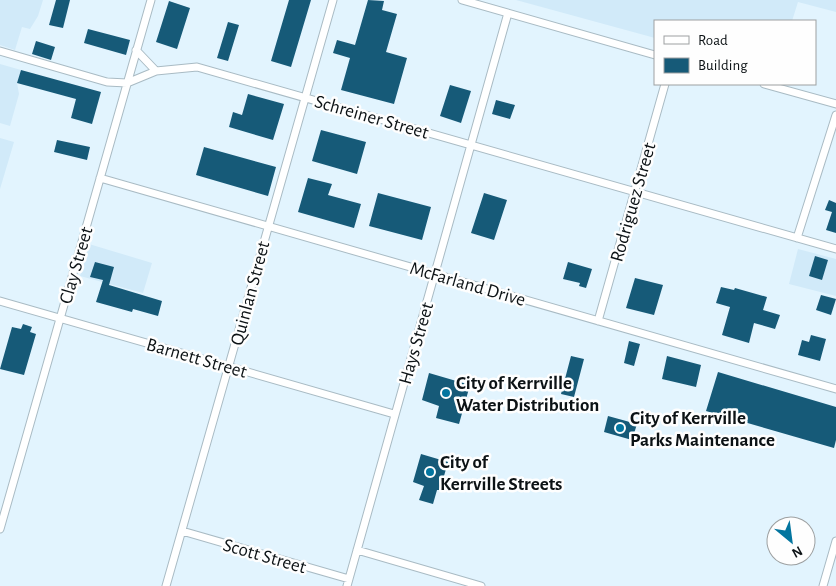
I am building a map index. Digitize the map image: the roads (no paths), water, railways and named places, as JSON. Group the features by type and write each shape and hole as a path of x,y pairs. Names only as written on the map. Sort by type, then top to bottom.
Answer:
{"street":[{"name":"Clay Street","path":"0,530 151,0"},
{"name":"Quinlan Street","path":"166,586 267,226 333,0"},
{"path":"462,0 654,55"},
{"name":"Hays Street","path":"348,583 508,13"},
{"path":"136,50 156,70"},
{"name":"Schreiner Street","path":"0,51 106,82 127,83 156,70 197,67 836,249"},
{"name":"Rodriguez Street","path":"598,321 666,85"},
{"path":"768,85 836,104"},
{"path":"797,238 836,115"},
{"name":"McFarland Drive","path":"100,178 836,389"},
{"name":"Barnett Street","path":"0,301 394,414"},
{"name":"Scott Street","path":"182,531 348,583"},
{"path":"823,586 836,542"},
{"path":"357,550 480,586"}],"place":[{"name":"City of Kerrville Water Distribution","path":"446,393"},
{"name":"City of Kerrville Parks Maintenance","path":"620,428"},
{"name":"City of Kerrville Streets","path":"430,472"}]}
